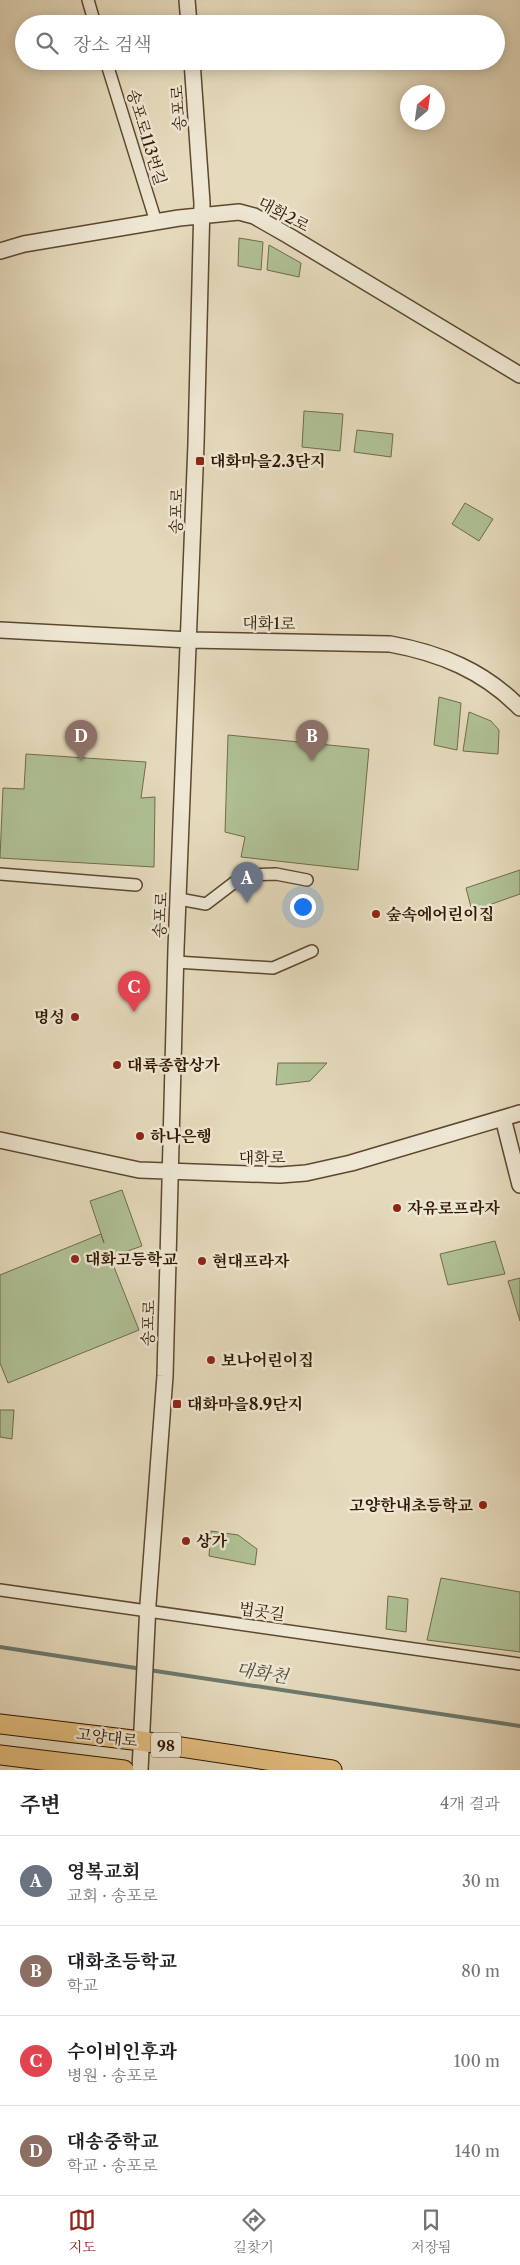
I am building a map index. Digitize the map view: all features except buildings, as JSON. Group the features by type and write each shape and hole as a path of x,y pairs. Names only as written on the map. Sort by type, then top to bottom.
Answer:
{"main road":[{"name":"고양대로","path":"0,1724 141,1741 332,1770"},
{"name":"고양대로","path":"0,1755 55,1766 124,1770"}],"street":[{"path":"88,0 92,15"},
{"path":"187,0 188,15"},
{"name":"송포로113번길","path":"109,70 156,222"},
{"name":"송포로","path":"141,1741 164,1376 176,962 189,640 202,216 193,70"},
{"name":"대화2로","path":"0,251 24,244 156,222 239,212 261,219 520,375"},
{"name":"대화1로","path":"0,630 189,640 374,643 416,648 456,662 474,672 494,685 520,708"},
{"path":"0,874 136,886"},
{"path":"179,900 206,904 244,876 276,874 307,880"},
{"path":"176,962 273,968 312,951"},
{"name":"대화로","path":"0,1140 118,1166 170,1172 257,1176 306,1173 351,1163 520,1114"},
{"path":"503,1118 520,1185"},
{"name":"법곳길","path":"0,1590 148,1617 520,1664"},
{"path":"140,1770 141,1741"}],"green space":[{"path":"239,238 263,242 261,270 238,266"},
{"path":"269,245 301,263 299,277 267,270"},
{"path":"304,411 343,414 340,451 302,447"},
{"path":"357,430 393,434 391,457 354,452"},
{"path":"465,503 493,519 479,541 452,524"},
{"path":"439,697 461,703 457,750 434,745"},
{"path":"469,712 491,721 499,730 498,754 463,751"},
{"path":"228,735 369,749 358,870 241,857 245,837 225,832"},
{"path":"26,754 146,762 141,798 155,797 154,867 0,858 3,788 24,789"},
{"path":"520,870 520,894 472,911 466,888"},
{"path":"278,1063 327,1063 310,1081 276,1085"},
{"path":"122,1190 142,1246 110,1257 139,1330 8,1383 0,1363 0,1275 101,1234 90,1201"},
{"path":"495,1241 505,1274 448,1285 440,1254"},
{"path":"520,1278 520,1321 508,1281"},
{"path":"0,1410 14,1410 12,1439 0,1437"},
{"path":"211,1531 238,1535 257,1549 255,1565 209,1556"},
{"path":"441,1578 520,1592 520,1652 427,1640"},
{"path":"388,1596 408,1599 406,1632 386,1629"}],"waterway":[{"name":"대화천","path":"0,1647 142,1669"},
{"name":"대화천","path":"149,1670 520,1726"}],"place":[{"name":"대화마을2.3단지","path":"200,461"},
{"name":"대송중학교","path":"81,761"},
{"name":"대화초등학교","path":"312,761"},
{"name":"영복교회","path":"247,903"},
{"name":"숲속에어린이집","path":"376,914"},
{"name":"수이비인후과","path":"134,1012"},
{"name":"명성","path":"75,1017"},
{"name":"대륙종합상가","path":"117,1065"},
{"name":"하나은행","path":"140,1136"},
{"name":"자유로프라자","path":"397,1208"},
{"name":"대화고등학교","path":"75,1259"},
{"name":"현대프라자","path":"202,1261"},
{"name":"보나어린이집","path":"211,1360"},
{"name":"대화마을8.9단지","path":"177,1404"},
{"name":"고양한내초등학교","path":"483,1505"},
{"name":"상가","path":"186,1541"}]}
